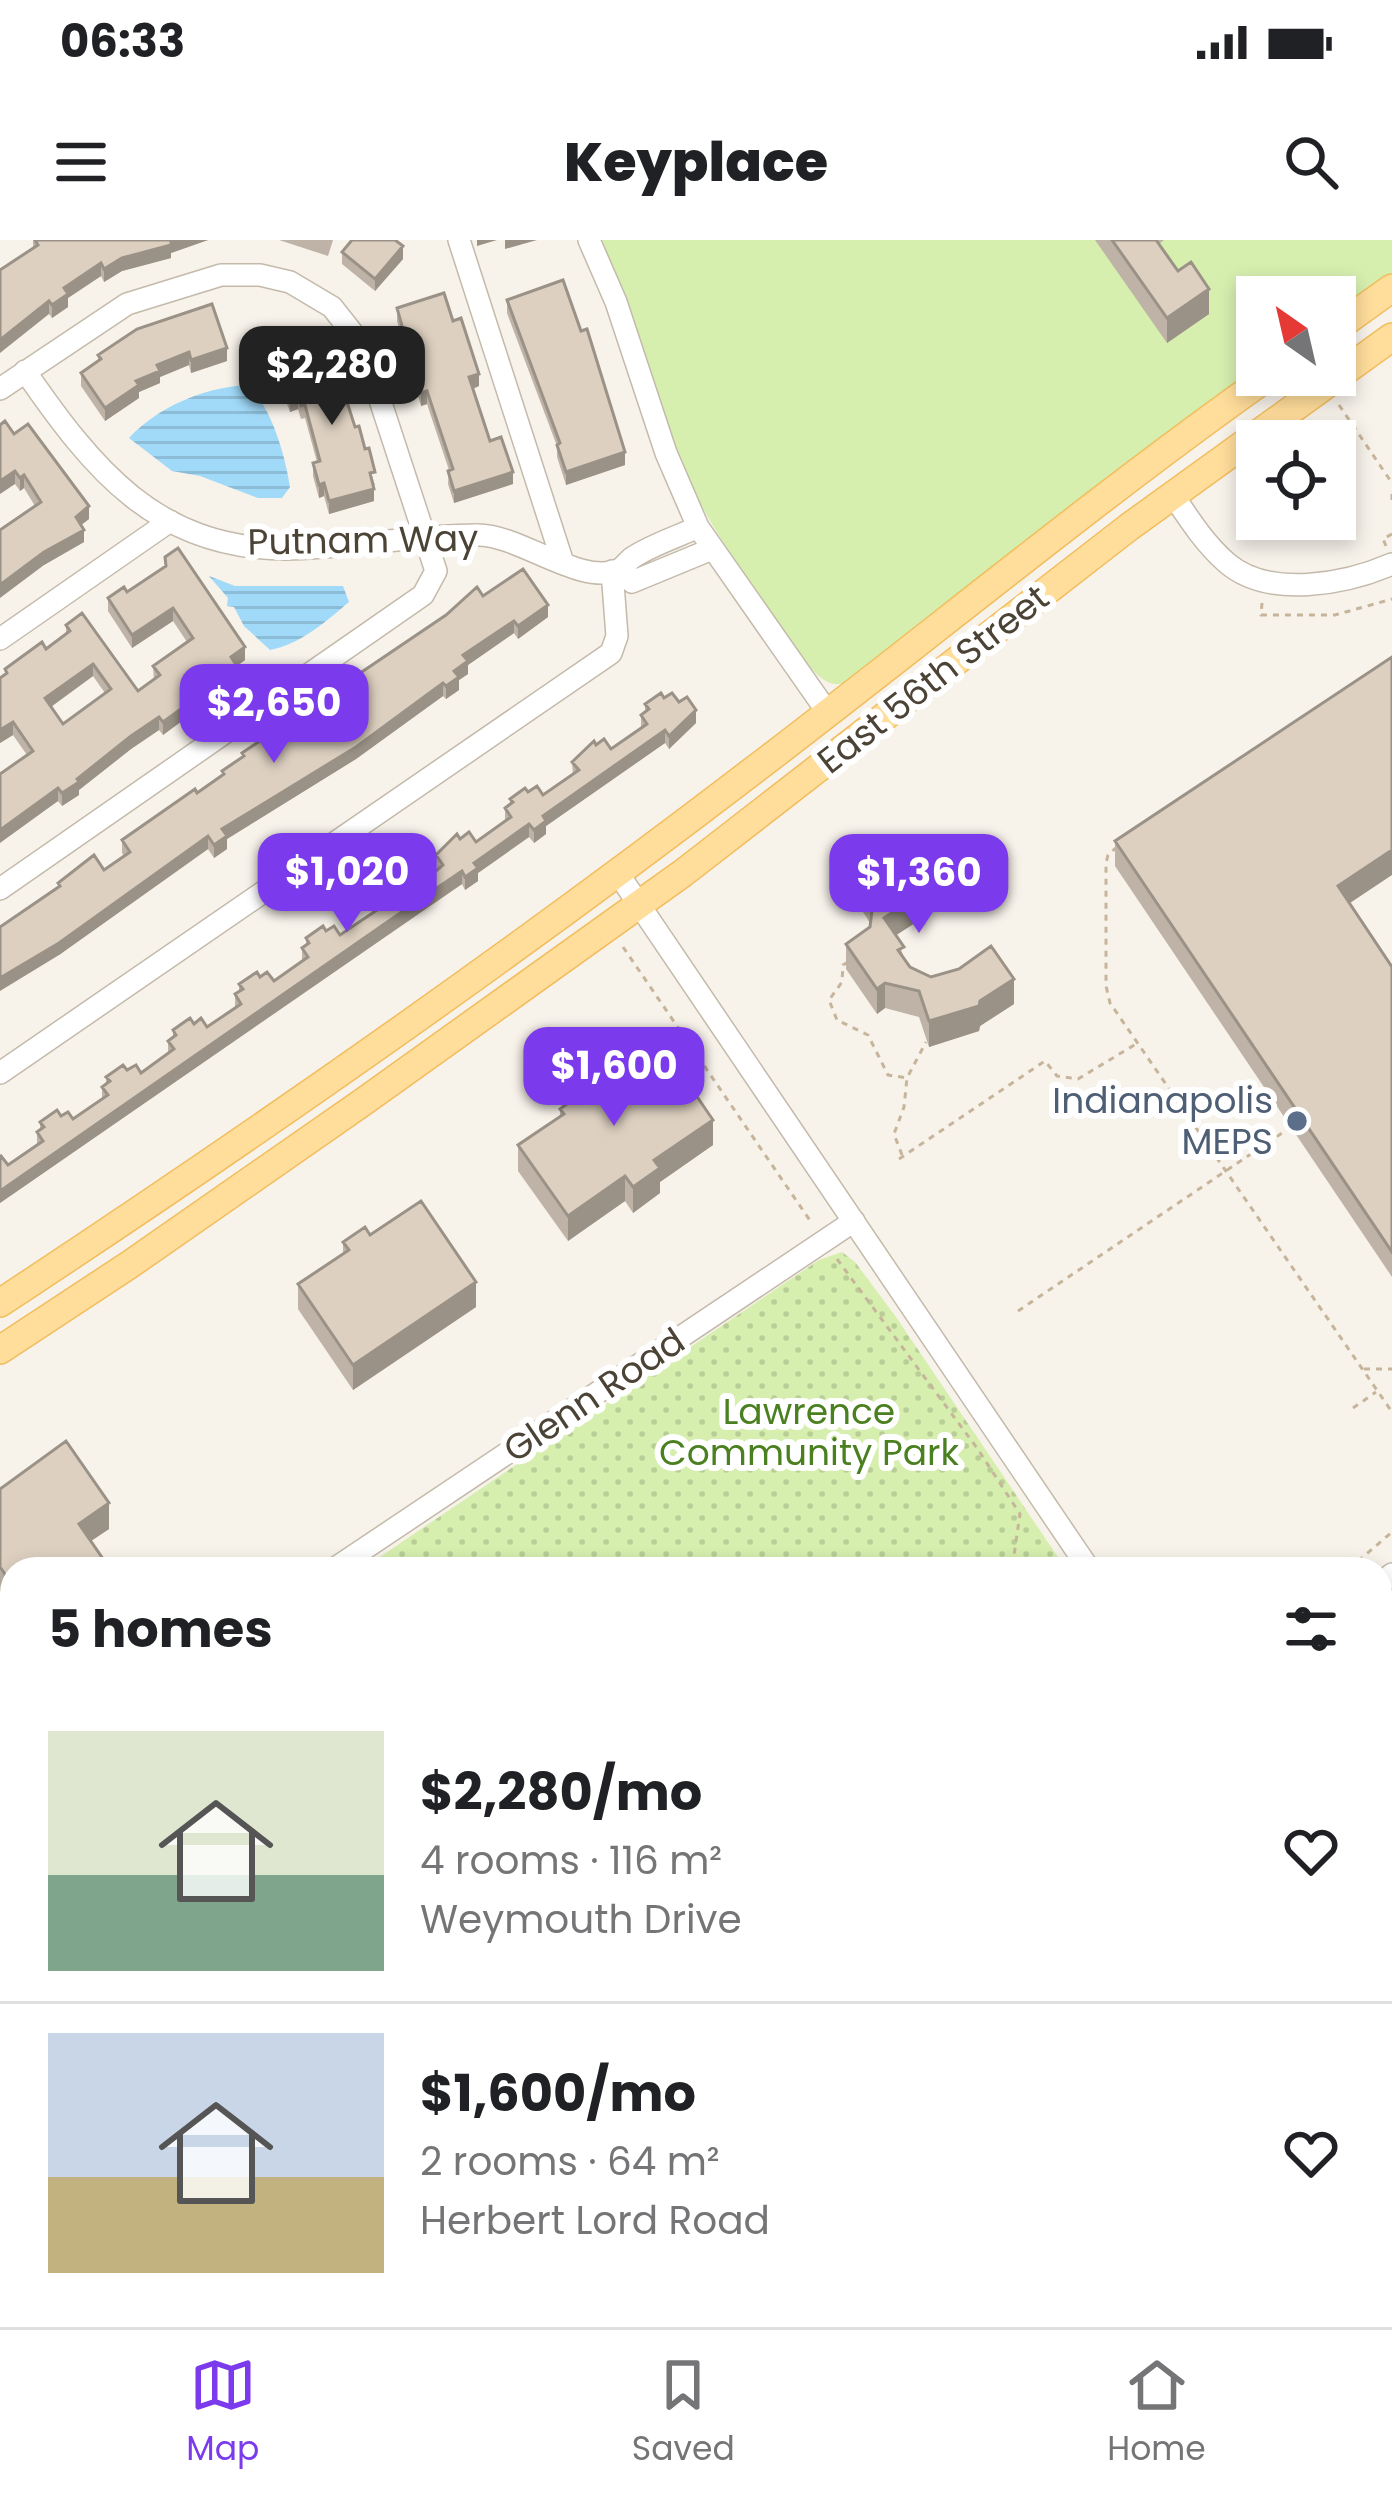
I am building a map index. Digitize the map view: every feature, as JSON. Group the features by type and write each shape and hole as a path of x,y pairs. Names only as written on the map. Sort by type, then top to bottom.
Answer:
{"main road":[{"path":"1356,314 1392,288"},
{"name":"East 56th Street","path":"0,1350 148,1252 640,903 1173,495 1392,337"},
{"name":"East 56th Street","path":"0,1303 265,1124 617,872 1241,396"}],"street":[{"path":"459,240 562,563"},
{"path":"589,240 624,323 666,453 698,527 827,713"},
{"path":"0,389 128,304 221,275 260,275 290,282 332,307 362,345 436,571 423,595 0,889"},
{"name":"Putnam Way","path":"25,371 89,460 121,490 170,521 219,540 280,549 482,534 521,542 585,570 616,570 632,582 712,549"},
{"path":"1173,495 1229,566 1251,578 1316,583 1354,577 1389,556"},
{"path":"0,639 170,521"},
{"path":"0,1073 611,653 617,636 616,570 631,558 698,527"},
{"path":"617,872 1081,1557"},
{"name":"Glenn Road","path":"352,1557 854,1221"}],"path":[{"path":"1336,400 1392,484"},
{"path":"1392,494 1392,504"},
{"path":"1389,556 1383,538 1392,534"},
{"path":"1262,595 1261,615 1284,617 1335,615 1392,599"},
{"path":"1132,837 1107,857 1106,986 1110,1003 1392,1412"},
{"path":"853,964 851,960 843,965 842,982 829,1000 837,1020 868,1034 888,1075 907,1078"},
{"path":"927,1041 907,1078 893,1139 901,1158 1045,1060 1057,1076 1085,1078 1138,1043"},
{"path":"1018,1311 1291,1127"},
{"path":"1362,1370 1392,1369"},
{"path":"1353,1408 1377,1391"},
{"path":"1363,1557 1392,1532"}],"green space":[{"path":"596,240 1392,240 1392,273 1356,300 1356,276 1236,276 1236,390 846,683 823,679 811,668 746,578 702,507 650,393"},
{"name":"Lawrence Community Park","path":"842,1252 855,1262 1058,1557 380,1557 819,1260"}],"water":[{"path":"244,385 262,402 281,446 290,487 282,498 258,498 200,476 172,471 129,438 181,401"},
{"path":"209,576 235,586 343,586 349,602 302,638 270,650 244,626 234,607 227,606 228,598"}],"building":[{"path":"35,240 171,240 171,245 122,258 104,269 101,263 64,288 68,294 52,305 49,301 0,340 0,270 38,245"},
{"path":"352,240 395,240 403,246 375,279 342,252"},
{"path":"1112,240 1156,240 1178,271 1191,262 1209,289 1167,318"},
{"path":"563,280 581,331 587,329 625,452 566,472 560,443 507,300"},
{"path":"444,293 453,321 461,318 479,374 469,377 490,441 501,437 513,472 454,491 448,471 453,469 427,391 421,393 397,308"},
{"path":"212,304 227,348 191,360 189,352 157,365 160,371 136,381 139,385 105,408 81,373 101,359 98,355 137,329"},
{"path":"331,352 375,472 370,473 374,489 329,501 313,463 320,461 305,405 301,406 298,397 290,399 284,383 293,381 288,366"},
{"path":"5,421 14,434 28,424 89,506 76,517 84,530 0,585 0,530 41,502 24,475 20,478 15,471 0,481 0,425"},
{"path":"178,548 245,647 231,657 240,671 163,722 159,717 79,782 62,793 58,788 0,830 0,774 33,751 13,722 0,730 0,678 7,673 5,669 42,642 46,649 70,631 66,625 82,613 138,691 160,675 153,666 193,638 173,608 132,635 108,598 124,587 127,592 166,566 165,557","holes":["93,664 111,689 63,724 45,698"]},
{"path":"523,569 548,605 463,655 468,661 454,671 459,677 222,829 227,836 214,845 208,836 59,943 0,978 0,927 60,886 94,855 104,870 130,852 122,840 224,774 242,753 446,615 477,587 483,596"},
{"path":"1392,657 1392,850 1338,886 1392,967 1392,1252 1115,841"},
{"path":"661,693 664,698 672,693 679,702 687,697 696,710 669,736 665,730 543,816 546,821 534,830 529,824 474,863 478,868 465,877 462,871 0,1191 0,1157 8,1165 43,1141 37,1132 44,1127 40,1122 57,1110 61,1116 68,1112 73,1119 108,1095 102,1087 110,1081 106,1077 123,1065 127,1070 136,1065 141,1073 174,1049 168,1041 176,1035 173,1030 190,1018 194,1024 201,1018 207,1027 241,1004 235,994 243,989 239,984 257,972 260,977 267,972 274,981 308,957 302,948 309,943 306,938 323,926 326,931 334,926 340,935 377,910 372,901 375,893 390,883 393,888 402,882 406,889 436,871 443,865 436,855 457,834 460,839 469,832 476,842 511,817 505,808 525,788 528,792 537,786 543,795 579,770 572,762 594,741 596,745 604,739 611,749 647,724 641,715 649,709 645,704"},
{"path":"930,838 948,862 960,862 956,880 946,878 884,918 904,947 898,950 910,967 931,977 959,969 991,946 1014,979 979,1006 929,1021 919,991 885,983 877,989 846,944 870,927 873,902 856,876 898,849 902,857"},
{"path":"663,1047 713,1120 654,1160 660,1168 633,1187 625,1176 568,1216 518,1145 564,1114 560,1109 574,1099 561,1081 589,1062 602,1082 614,1074 617,1079"},
{"path":"421,1201 476,1282 353,1365 298,1284 349,1250 343,1242 365,1227 370,1235"},
{"path":"66,1441 109,1503 79,1524 102,1557 0,1557 0,1489"}],"place":[{"name":"Indianapolis MEPS","path":"1297,1121"}]}
